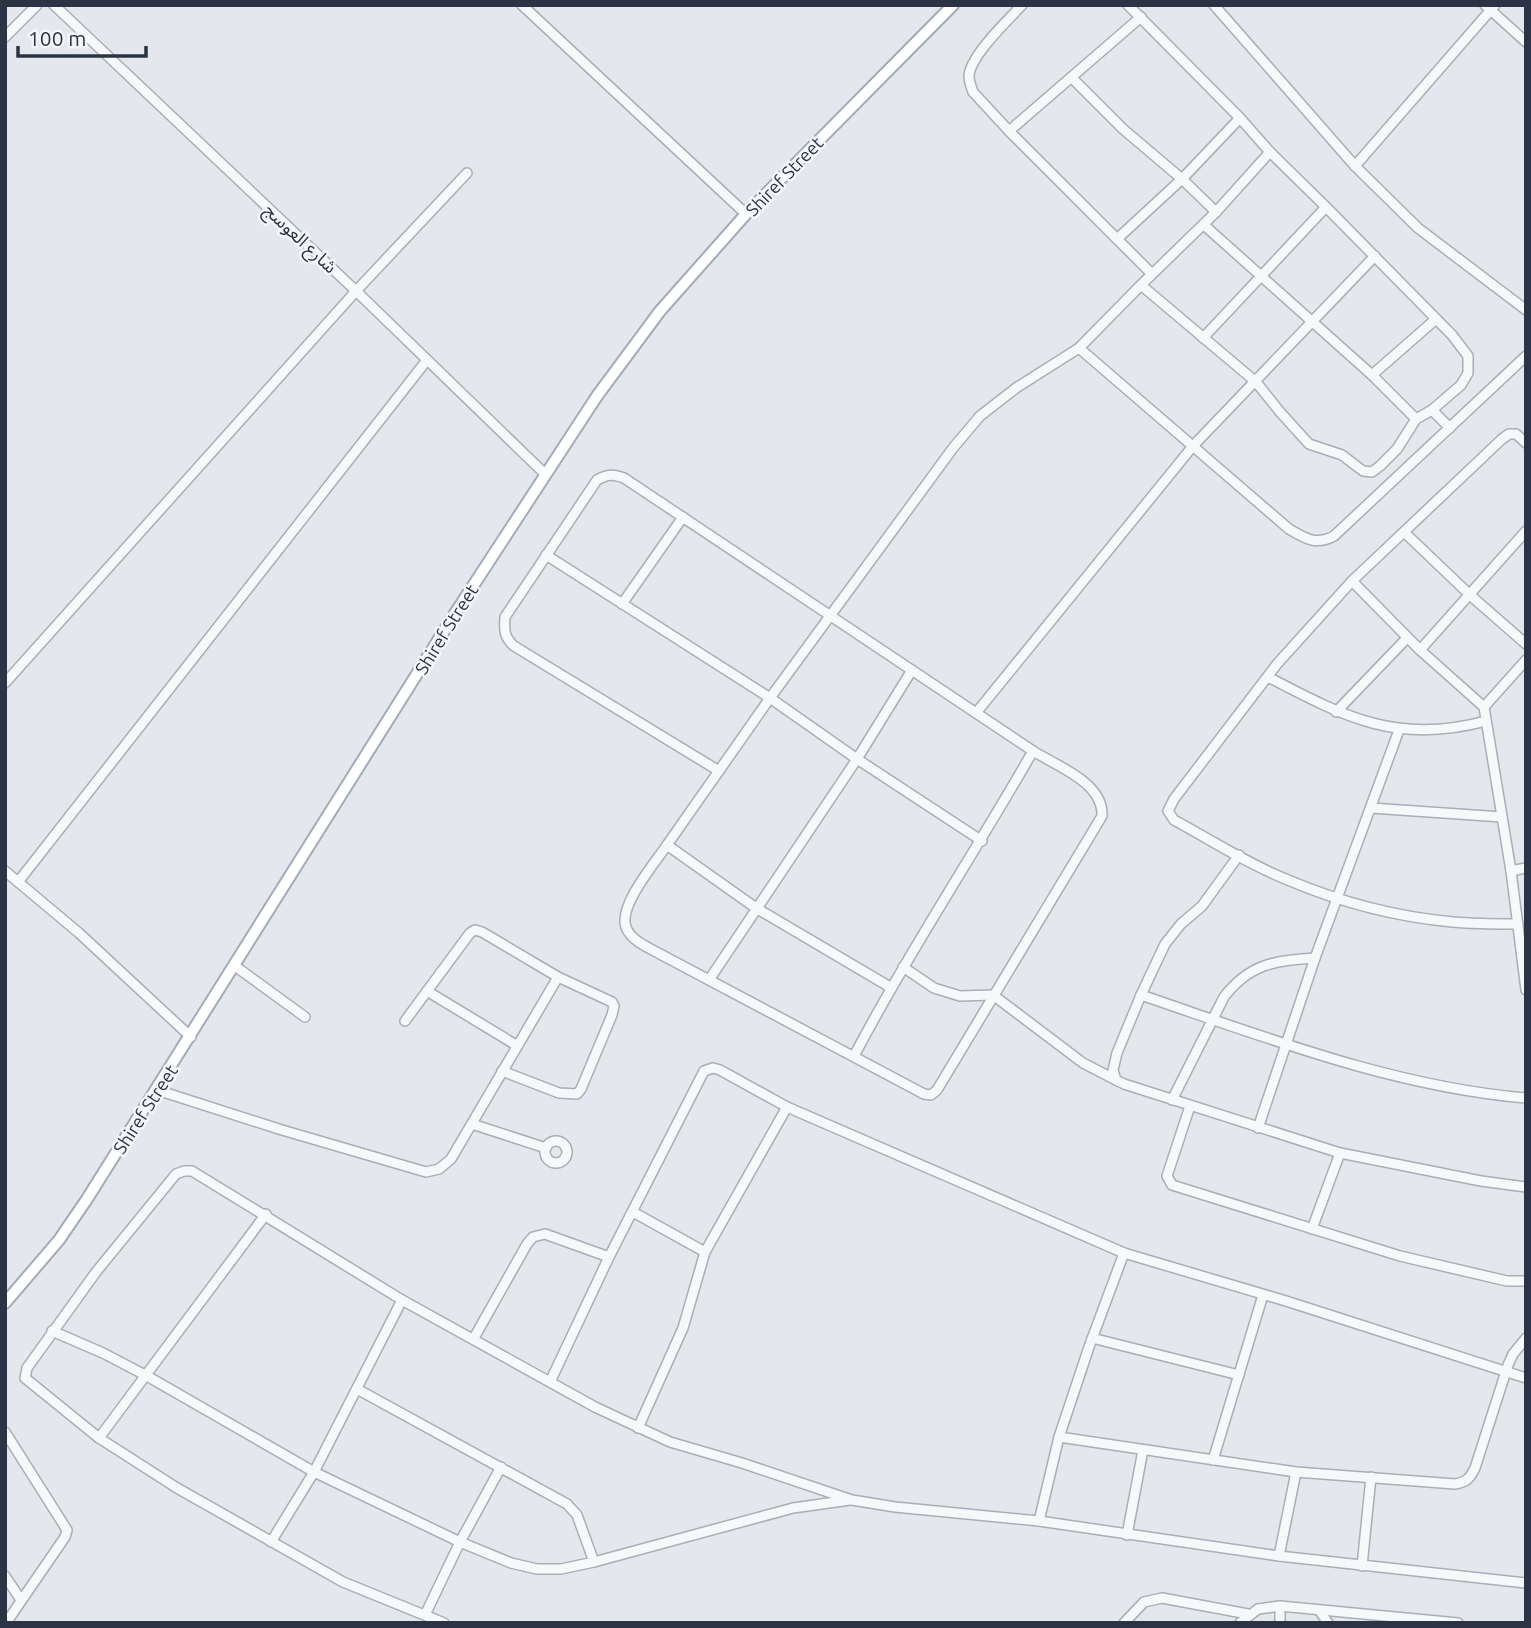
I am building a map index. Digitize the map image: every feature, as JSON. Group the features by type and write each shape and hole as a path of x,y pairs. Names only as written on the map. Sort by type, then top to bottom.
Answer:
{"main road":[{"name":"Shiref Street","path":"5,1303 59,1240 157,1090 454,615 597,396 660,311 746,215 953,5"}],"street":[{"path":"5,37 37,5"},
{"name":"شارع العوسج","path":"54,5 545,474"},
{"path":"1022,5 997,31 972,65 969,74 973,92 1152,274"},
{"path":"1128,5 1436,319 1468,356 1468,373 1461,385 1432,410 1416,419 1397,449 1372,472 1363,471 1342,455 1309,444 1256,382 1141,285"},
{"path":"1214,5 1355,166 1418,228 1526,310"},
{"path":"525,6 746,215"},
{"path":"1355,166 1490,7 1526,42"},
{"path":"1009,131 1141,17"},
{"path":"1072,78 1216,212"},
{"path":"1118,239 1182,179 1240,118"},
{"path":"719,771 514,646 504,631 505,617 597,480 606,475 613,474 624,478 683,517 831,616 912,670 976,713 1033,751 1088,784 1101,801 1102,816 937,1090 931,1095 924,1094 636,939 626,929 628,904 770,698 831,616 953,448 980,416 1016,388 1079,348 1216,212 1270,152"},
{"path":"5,683 356,291 467,173"},
{"path":"1203,338 1326,207"},
{"path":"1203,225 1372,375 1416,419"},
{"path":"976,713 1193,446 1375,256"},
{"path":"1372,375 1436,319"},
{"path":"1079,348 1289,529 1305,539 1317,542 1334,536 1526,356"},
{"path":"18,882 427,360"},
{"path":"1432,410 1450,428"},
{"path":"1518,924 1455,923 1425,919 1338,898 1286,879 1239,855 1174,820 1168,811 1174,799 1268,677 1352,582 1509,434 1516,434 1526,443"},
{"path":"622,604 683,517"},
{"path":"1420,650 1526,531"},
{"path":"1404,532 1470,596 1526,644"},
{"path":"546,555 770,698 982,841"},
{"path":"1352,582 1407,638 1484,707 1511,870 1526,990"},
{"path":"1336,712 1407,638"},
{"path":"1484,707 1526,660"},
{"path":"709,980 857,759 912,670"},
{"path":"1268,677 1336,712 1399,730 1444,730 1486,721"},
{"path":"1258,1128 1315,958 1399,730"},
{"path":"854,1056 890,987 982,841 1033,751"},
{"path":"1371,808 1502,817"},
{"path":"667,845 756,908 890,987"},
{"path":"1116,1080 1113,1070 1140,995 1172,933 1202,906 1239,855"},
{"path":"1511,870 1526,868"},
{"path":"5,871 79,933 191,1037"},
{"path":"405,1021 470,933 475,930 558,977 612,1002 614,1006 577,1094 570,1096 502,1071"},
{"path":"1172,1100 1212,1019 1233,985 1253,968 1315,958"},
{"path":"235,966 305,1017"},
{"path":"903,967 934,988 960,996 993,995 1083,1063 1116,1080 1172,1100 1340,1153 1481,1181 1526,1187"},
{"path":"157,1090 426,1172 439,1169 451,1159 558,977"},
{"path":"427,992 516,1045"},
{"path":"1140,995 1363,1068 1477,1092 1526,1098"},
{"path":"550,1382 609,1257 704,1071 713,1068 788,1107 1124,1252 1526,1378"},
{"path":"1190,1106 1167,1176 1172,1185 1312,1230 1468,1274 1507,1281 1526,1281"},
{"path":"638,1428 683,1328 705,1252 788,1107"},
{"path":"472,1124 546,1149"},
{"path":"1312,1230 1340,1153"},
{"path":"444,1623 343,1582 177,1488 99,1438 25,1378 27,1368 52,1331 142,1213 176,1174 192,1171 402,1300 638,1428 670,1442 852,1500 895,1507 1039,1521 1279,1556 1526,1583"},
{"path":"633,1212 705,1252"},
{"path":"99,1438 266,1214"},
{"path":"474,1338 533,1237 545,1234 609,1257"},
{"path":"1039,1521 1059,1437 1124,1252"},
{"path":"1213,1460 1264,1295"},
{"path":"271,1542 314,1472 402,1300"},
{"path":"52,1331 147,1376 314,1472 460,1542 511,1563 537,1569 561,1569 594,1562 793,1508 852,1500"},
{"path":"1093,1338 1239,1375"},
{"path":"1059,1437 1296,1472 1455,1484 1470,1478 1475,1468 1513,1353 1526,1338"},
{"path":"357,1389 567,1504 577,1515 594,1562"},
{"path":"5,1432 67,1530 65,1537 6,1623"},
{"path":"1127,1535 1143,1450"},
{"path":"425,1615 460,1542 501,1467"},
{"path":"1279,1556 1296,1472"},
{"path":"1363,1566 1371,1477"},
{"path":"5,1576 21,1600"},
{"path":"1124,1623 1144,1602 1162,1598 1248,1614"},
{"path":"1280,1606 1280,1623"},
{"path":"1240,1623 1248,1614 1258,1609 1280,1606 1455,1623"},
{"path":"1319,1610 1328,1623"}]}
